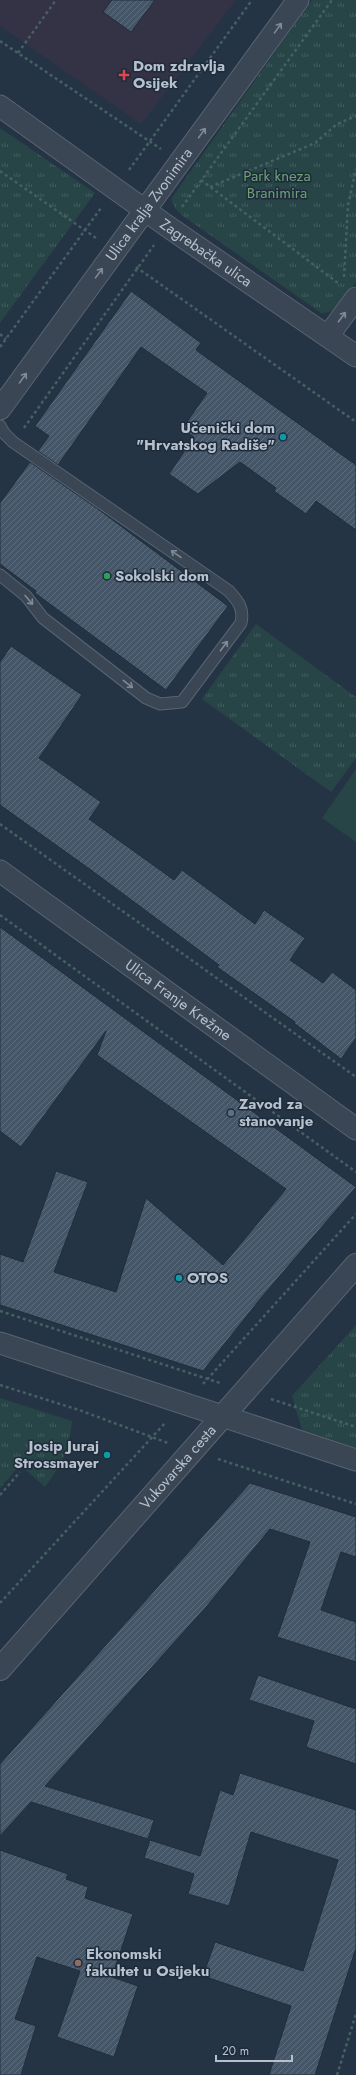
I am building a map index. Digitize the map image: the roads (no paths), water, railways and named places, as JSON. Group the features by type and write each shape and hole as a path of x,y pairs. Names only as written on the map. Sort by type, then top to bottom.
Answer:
{"street":[{"name":"Ulica kralja Zvonimira","path":"0,409 298,0"},
{"name":"Zagrebačka ulica","path":"0,106 146,210 356,356"},
{"path":"328,336 356,298"},
{"name":"Ulica Franje Krežme","path":"0,871 356,1129"},
{"name":"Vukovarska cesta","path":"0,1669 356,1265"},
{"path":"0,1343 356,1460"}],"lane":[{"path":"0,426 4,433 13,442 229,591 239,602 243,613 241,624 182,702 160,704 146,698 43,618 26,596 0,575"}],"place":[{"name":"Dom zdravlja Osijek","path":"124,75"},
{"name":"Učenički dom \"Hrvatskog Radiše\"","path":"283,437"},
{"name":"Sokolski dom","path":"107,576"},
{"name":"Zavod za stanovanje","path":"231,1113"},
{"name":"OTOS","path":"179,1278"},
{"name":"Josip Juraj Strossmayer","path":"107,1455"},
{"name":"Ekonomski fakultet u Osijeku","path":"78,1963"}],"park label":[{"name":"Park kneza Branimira","path":"277,184"}]}
